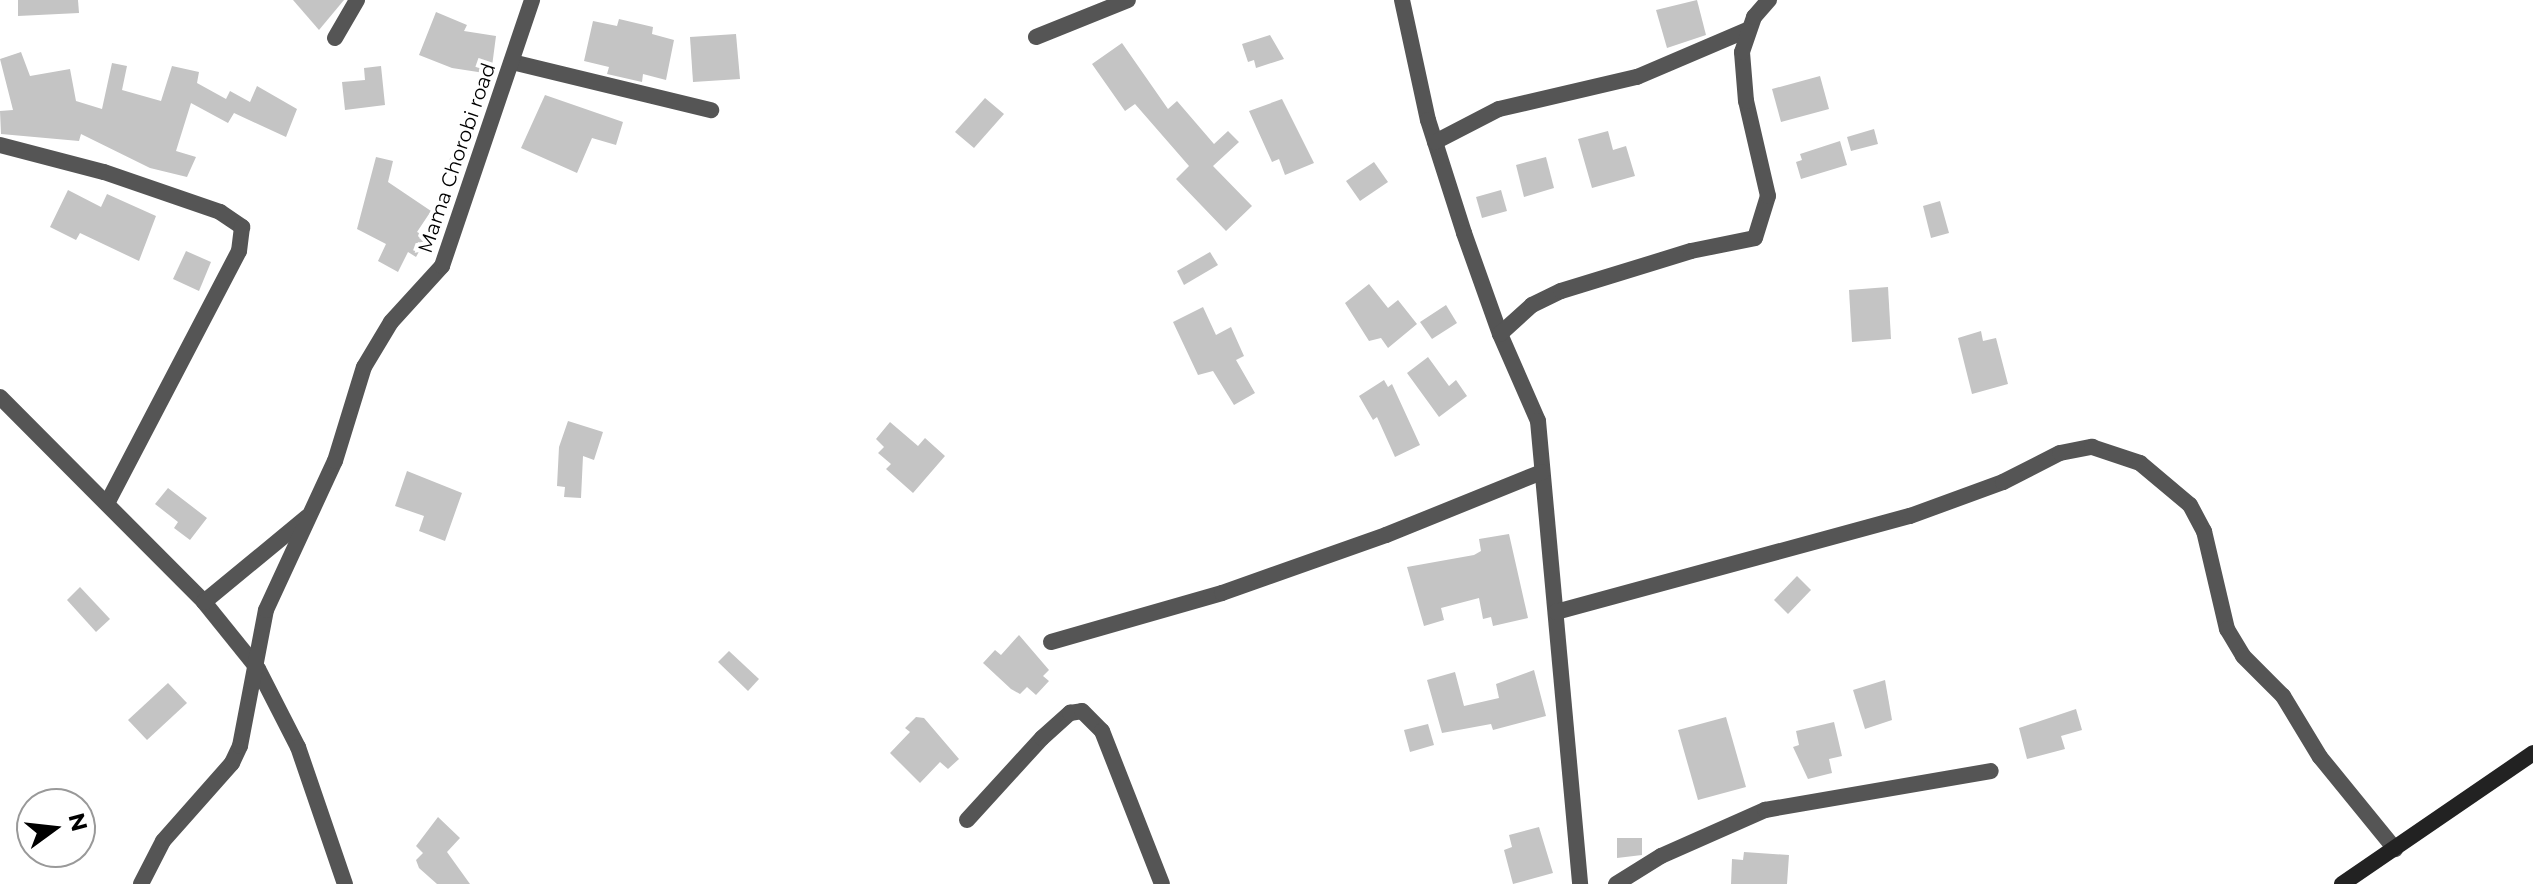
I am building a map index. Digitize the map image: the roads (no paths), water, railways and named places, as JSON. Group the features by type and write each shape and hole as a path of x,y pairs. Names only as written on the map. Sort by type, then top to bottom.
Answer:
{"street":[{"path":"335,38 357,0"},
{"name":"Mama Chorobi road","path":"141,884 163,841 232,763 258,669 266,610 335,461 364,367 391,322 442,266 532,0"},
{"path":"1036,37 1128,0"},
{"path":"1402,0 1435,142 1500,334 1538,421 1580,884"},
{"path":"1500,334 1532,305 1561,291 1691,251 1755,238 1768,196 1742,70 1747,30 1769,0"},
{"path":"1435,142 1499,109 1637,77 1747,30"},
{"path":"512,62 711,110"},
{"path":"0,145 104,172 220,212 242,227 239,251 107,504"},
{"path":"0,397 204,602 258,669 298,747 345,884"},
{"path":"1556,612 1910,516 2003,482 2060,453 2092,447 2140,463 2190,505 2204,531 2227,629 2243,656 2283,696 2320,757 2395,849"},
{"path":"1051,642 1222,593 1542,472"},
{"path":"204,602 311,513"},
{"path":"967,820 1042,738 1070,713 1082,711 1102,731 1162,884"},
{"path":"2342,884 2533,753"},
{"path":"1616,884 1661,856 1765,810 1991,771"}]}
